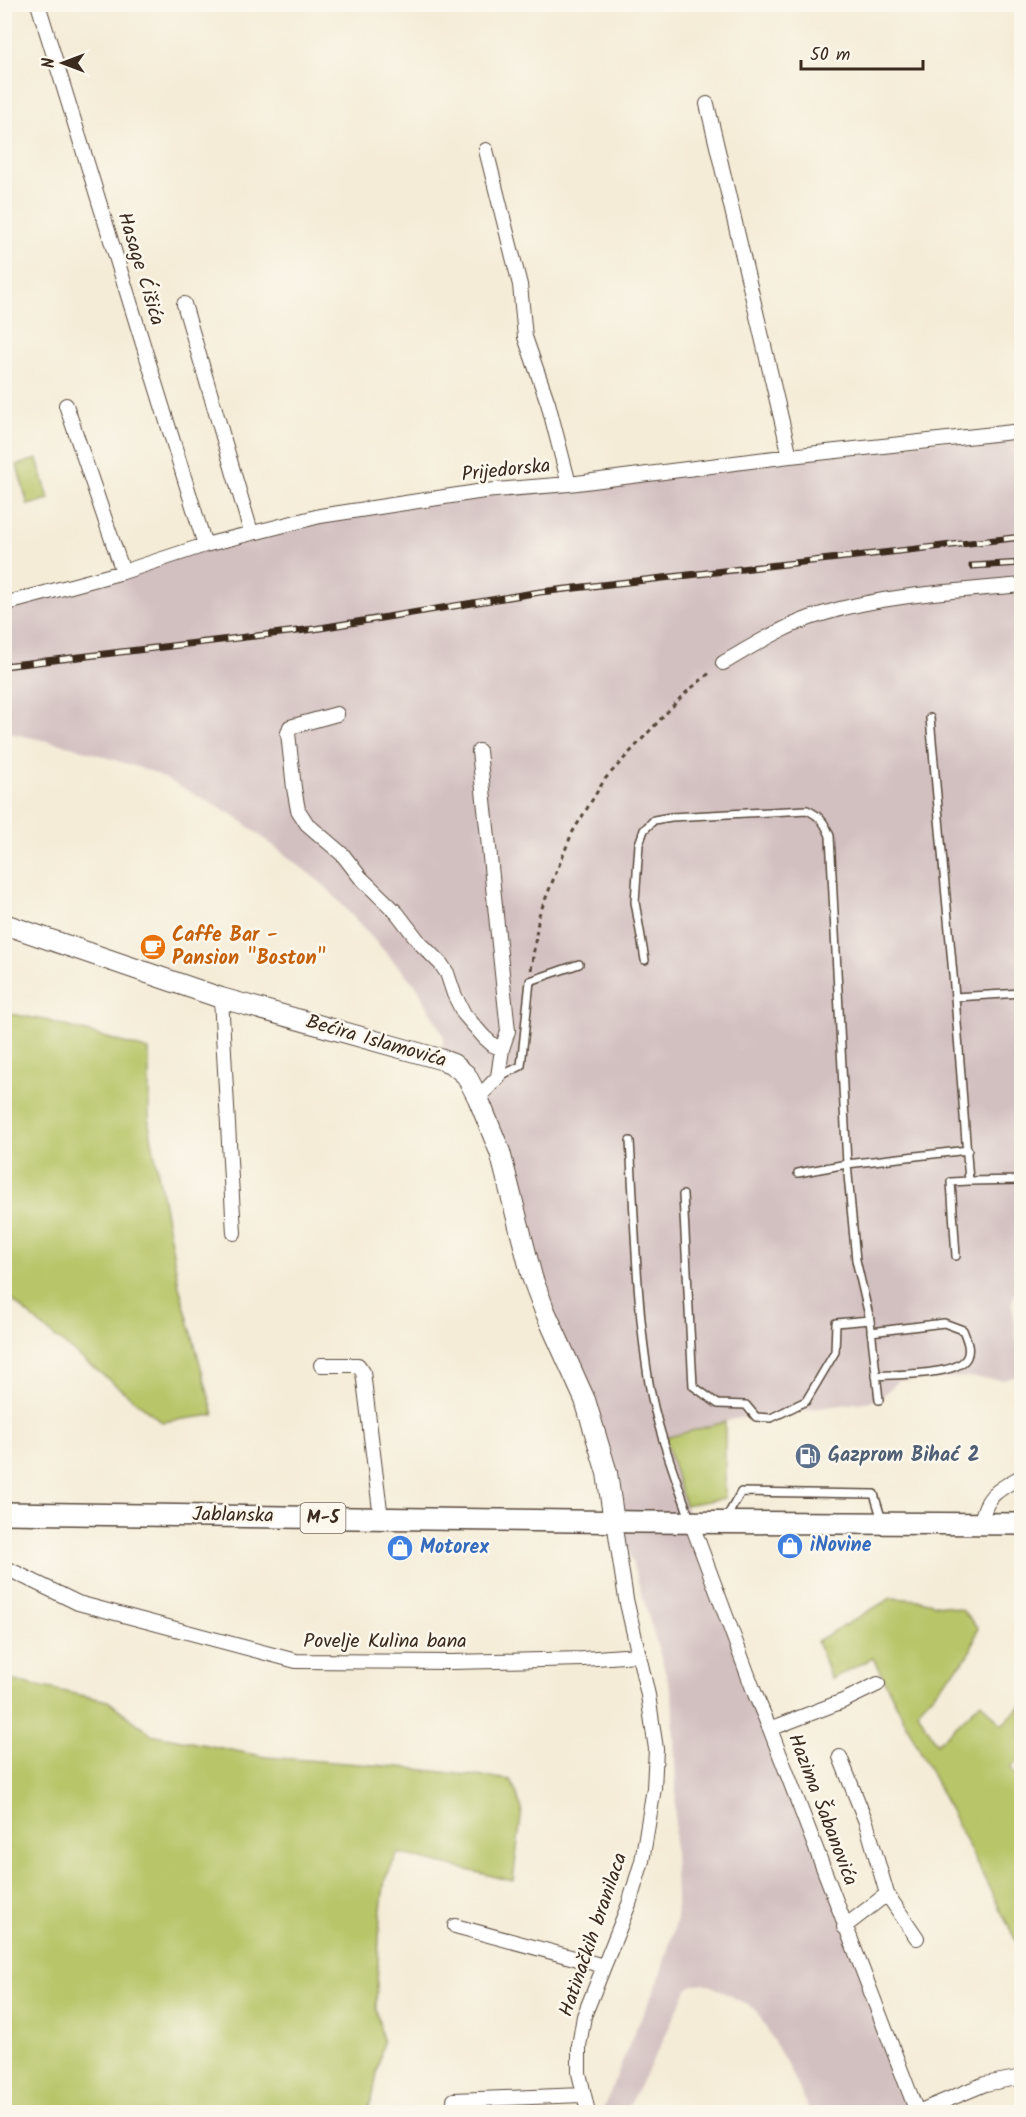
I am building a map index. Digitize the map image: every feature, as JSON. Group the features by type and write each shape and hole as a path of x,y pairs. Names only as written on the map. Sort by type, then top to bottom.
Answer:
{"main road":[{"name":"Jablanska","path":"4,1513 691,1522"},
{"name":"M-5","path":"691,1522 1022,1524"}],"street":[{"name":"Hasage Ćišića","path":"38,4 205,545"},
{"path":"707,104 790,456"},
{"path":"486,150 520,285 525,337 548,403 569,484"},
{"path":"184,304 252,532"},
{"path":"66,405 123,572"},
{"name":"Prijedorska","path":"4,604 123,572 205,545 320,516 484,491 569,484 790,456 1022,431"},
{"path":"723,663 780,632 820,614 864,604 1022,585"},
{"path":"337,714 290,727 288,733 290,761 298,810 307,824 342,855 360,877 398,913 447,973 464,1014 484,1037 502,1050"},
{"path":"478,1098 498,1077 502,1050 508,1031 479,751"},
{"name":"Bećira Islamovića","path":"4,924 220,998 453,1064 466,1075 500,1152 532,1277 585,1400 607,1473 614,1522"},
{"path":"220,998 234,1233"},
{"path":"321,1365 358,1365 363,1372 381,1518"},
{"path":"981,1523 984,1509 996,1491 1022,1476"},
{"name":"Hatinačkih branilaca","path":"588,2112 579,2073 579,2046 584,2016 629,1904 642,1861 654,1788 656,1749 648,1695 626,1599 614,1522"},
{"name":"Hazima Šabanovića","path":"691,1522 844,1927 918,2112"},
{"name":"Povelje Kulina bana","path":"4,1567 78,1603 296,1661 452,1662 583,1659 637,1655"},
{"path":"770,1729 843,1701 878,1684"},
{"path":"840,1757 866,1822 887,1894 917,1938"},
{"path":"844,1927 887,1894"},
{"path":"454,1926 604,1966"},
{"path":"918,2112 984,2084 1022,2077"},
{"path":"454,2100 583,2095"}],"lane":[{"path":"930,717 956,997 969,1181"},
{"path":"645,960 635,902 639,844 644,830 654,820 670,817 807,810 825,823 830,836 847,1164 856,1260 870,1320 879,1400"},
{"path":"498,1077 521,1066 530,981 579,964"},
{"path":"956,997 1022,993"},
{"path":"630,1141 641,1326 650,1385 663,1438 691,1522"},
{"path":"798,1173 847,1164 968,1150"},
{"path":"956,1256 951,1182 1022,1180"},
{"path":"683,1195 693,1386 718,1404 746,1405 756,1417 771,1418 806,1401 835,1352 836,1323 870,1320"},
{"path":"871,1332 944,1323 963,1329 968,1342 967,1357 960,1365 942,1371 876,1376"},
{"path":"724,1522 741,1492 874,1494 883,1522"}],"path":[{"path":"530,981 538,915 564,852 583,815 605,779 642,737 683,696 723,663"}],"shaded area":[{"path":"1021,431 1022,1271 1012,1302 1021,1375 1003,1380 967,1377 898,1381 879,1400 734,1419 665,1439 691,1522 917,2112 810,2112 791,2071 755,2009 703,1983 687,1989 626,2112 602,2112 634,2033 658,1982 677,1919 674,1850 676,1786 672,1694 620,1522 478,1098 440,1059 444,1037 418,988 325,886 235,816 153,772 70,746 5,732 5,604 205,545 396,504"}],"green space":[{"path":"37,459 49,499 28,505 17,465"},
{"path":"5,1013 45,1020 149,1050 149,1124 179,1286 214,1415 162,1422 5,1294"},
{"path":"725,1422 725,1498 685,1505 665,1438"},
{"path":"891,1598 920,1600 962,1610 978,1628 969,1655 917,1711 937,1744 981,1702 1002,1725 1021,1706 1021,1758 1011,1768 1021,1786 1021,1951 873,1658 831,1679 817,1641"},
{"path":"5,1679 108,1701 151,1734 266,1757 399,1767 511,1780 522,1809 513,1881 398,1853 385,1879 380,1917 376,2008 383,2042 372,2099 367,2112 5,2112"}],"railway":[{"path":"4,666 314,629 540,592 1022,537"},
{"path":"972,566 1022,563"}],"place":[{"name":"Caffe Bar - Pansion \"Boston\"","path":"153,947"},
{"name":"Gazprom Bihać 2","path":"808,1456"},
{"name":"iNovine","path":"790,1546"},
{"name":"Motorex","path":"400,1548"}]}
